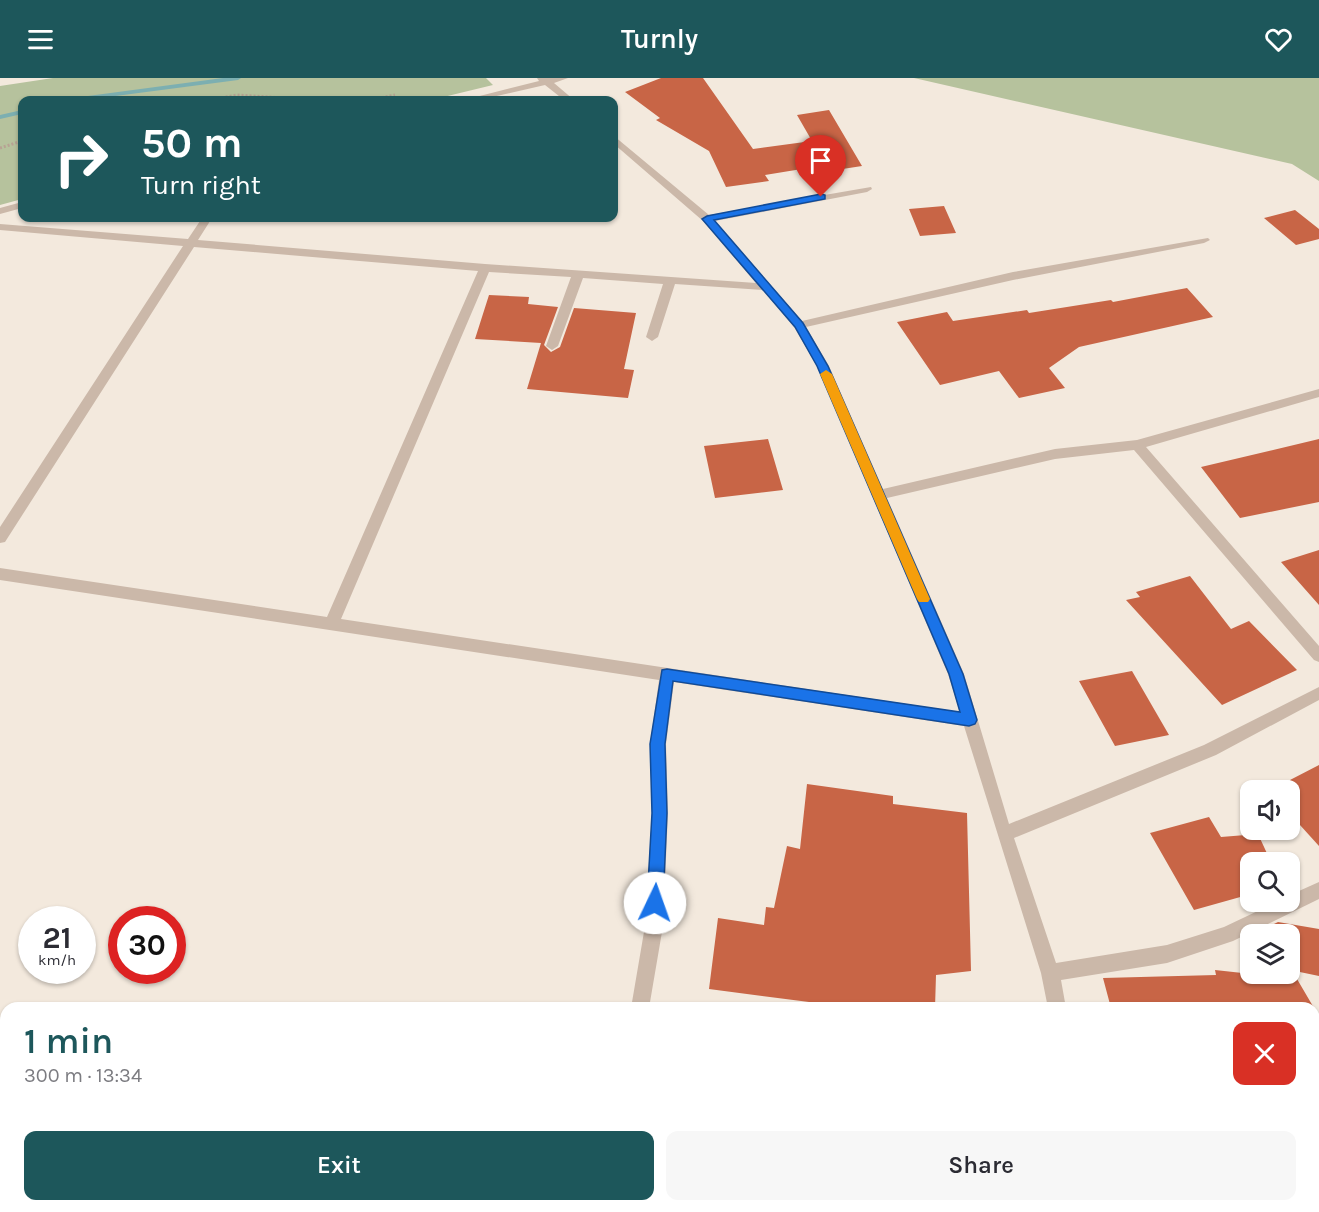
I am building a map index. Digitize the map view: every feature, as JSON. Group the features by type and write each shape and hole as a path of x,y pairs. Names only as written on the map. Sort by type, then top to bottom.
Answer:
{"street":[{"path":"484,96 545,80 563,78"},
{"path":"545,80 563,96"},
{"path":"618,142 707,219 799,325 823,366 956,674 1004,834 1050,973 1056,1002"},
{"path":"707,219 867,189"},
{"path":"0,211 18,206"},
{"path":"0,538 205,222"},
{"path":"0,228 485,268 768,287"},
{"path":"799,325 1013,276 1204,240"},
{"path":"332,624 485,268"},
{"path":"552,346 578,274"},
{"path":"652,337 670,281"},
{"path":"879,495 1055,454 1137,445 1319,393"},
{"path":"1137,445 1319,656"},
{"path":"0,574 969,720"},
{"path":"641,1002 654,926 660,813 657,744 667,674"},
{"path":"1004,834 1210,750 1319,693"},
{"path":"1050,973 1167,954 1227,935 1319,890"}],"path":[{"path":"390,96 395,95"},
{"path":"232,96 253,96"},
{"path":"0,148 18,142"}],"green space":[{"path":"53,78 486,78 493,85 448,96 18,96 18,200 0,205 0,86"},
{"path":"914,78 1319,78 1319,181 1292,164"}],"building":[{"path":"661,78 703,78 753,149 812,141 797,115 829,110 862,166 823,172 820,166 765,175 769,181 726,187 709,151 656,120 660,118 625,92"},
{"path":"944,206 956,233 920,236 909,209"},
{"path":"1295,210 1319,229 1319,239 1296,245 1264,218"},
{"path":"1187,288 1213,317 1079,347 1049,368 1065,388 1019,398 999,371 940,385 897,322 947,312 953,321 1027,310 1029,313 1111,300 1113,302"},
{"path":"489,295 529,297 528,304 558,307 544,345 551,352 560,347 574,308 636,313 624,369 634,370 628,398 527,389 541,343 475,339"},
{"path":"768,439 783,490 715,498 704,446"},
{"path":"1319,439 1319,502 1240,518 1201,467"},
{"path":"1319,550 1319,605 1281,562"},
{"path":"1190,576 1231,629 1249,621 1297,670 1222,705 1126,600 1140,597 1136,592"},
{"path":"1132,671 1169,735 1115,746 1079,681"},
{"path":"1319,765 1319,846 1300,825 1300,780 1290,780"},
{"path":"807,784 893,796 893,804 967,813 971,971 936,975 935,1002 809,1002 709,989 718,918 764,925 766,907 774,908 787,846 800,849"},
{"path":"1209,817 1221,837 1240,835 1240,840 1261,840 1266,852 1240,852 1240,897 1194,910 1150,833"},
{"path":"1300,926 1319,929 1319,976 1300,972"},
{"path":"1215,970 1240,973 1240,984 1300,984 1310,1002 1109,1002 1103,978 1216,975"}],"waterway":[{"path":"103,96 238,78"},
{"path":"0,117 18,113"}],"slow traffic":[{"path":"826,374 923,599"}],"route":[{"path":"655,903 660,813 657,744 667,674 969,720 956,674 823,366 799,325 707,219 821,197"}]}
